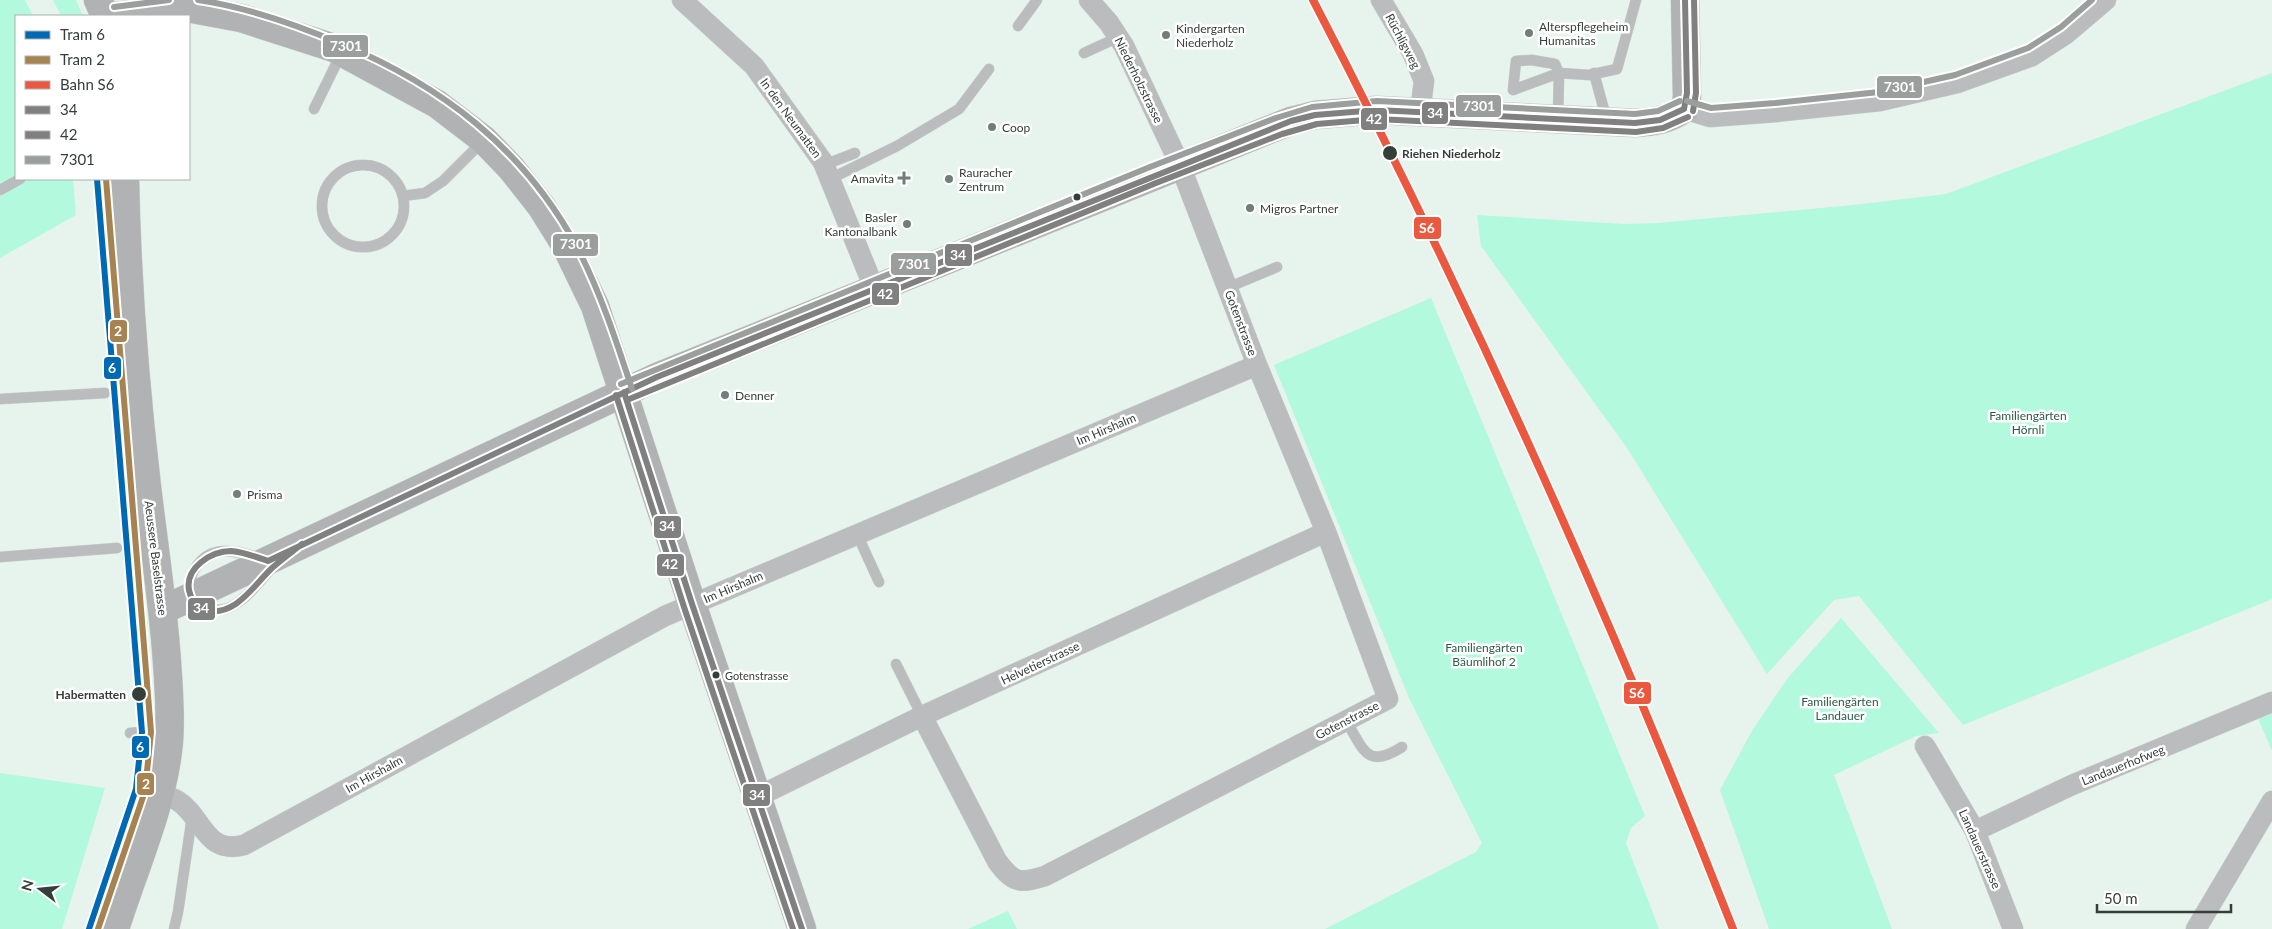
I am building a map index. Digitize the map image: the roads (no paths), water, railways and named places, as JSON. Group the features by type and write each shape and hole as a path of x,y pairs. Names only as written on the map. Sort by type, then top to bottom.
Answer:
{"main road":[{"path":"98,0 105,15"},
{"path":"164,610 624,392 874,288 1279,126 1314,115 1377,110 1635,123 1658,122 1671,117 1684,109 1687,98 1685,0"},
{"path":"121,15 189,4 297,35 342,53 437,104 484,140 511,168 541,206 566,246 595,306 692,604 802,929"},
{"name":"Aeussere Baselstrasse","path":"114,929 159,794 165,770 169,730 169,692 164,610 147,485 127,240 125,180"}],"street":[{"name":"In den Neumatten","path":"682,0 754,66 827,172 874,288"},
{"name":"Niederholzstrasse","path":"1089,0 1109,22 1119,37 1180,165"},
{"name":"Rüchligweg","path":"1381,0 1413,54 1424,82 1420,112"},
{"path":"1684,109 1710,117 1776,112 1880,101 1957,83 2032,56 2066,34 2106,0"},
{"name":"Gotenstrasse","path":"922,716 997,861 1006,874 1017,880 1029,881 1045,876 1388,699 1326,532 1257,364 1180,165"},
{"name":"Im Hirshalm","path":"159,794 178,801 210,836 222,846 232,848 244,845 666,616 1257,364"},
{"name":"Helvetierstrasse","path":"757,797 922,716 1326,532"},
{"name":"Landauerhofweg","path":"1975,831 2072,785 2272,702"},
{"name":"Landauerstrasse","path":"1926,746 1975,831 2013,929"},
{"path":"2196,929 2272,801"}],"lane":[{"path":"1018,26 1038,0"},
{"path":"1558,119 1559,73 1555,64 1532,60 1516,61 1513,90 1559,73 1594,73 1617,69 1636,0"},
{"path":"1084,53 1119,37"},
{"path":"314,109 342,53"},
{"path":"827,172 898,146 959,109 989,69"},
{"path":"1594,73 1607,122"},
{"path":"403,196 424,193 443,180 484,140"},
{"path":"827,172 855,153"},
{"path":"361,165 375,167 398,183 403,196 402,222 395,233 385,241 373,246 360,248 340,240 328,228 323,216 322,201 327,188 335,176 347,168 361,165"},
{"path":"0,190 18,180"},
{"path":"1227,288 1277,267"},
{"path":"0,399 105,393"},
{"path":"857,534 879,582"},
{"path":"191,597 196,605 209,611 224,610 234,606 271,569 302,544"},
{"path":"0,557 118,548"},
{"path":"896,664 922,716"},
{"path":"1346,721 1364,751 1371,756 1386,758 1402,747"},
{"path":"130,733 169,730"},
{"path":"174,929 192,816"}],"tram line":[{"name":"6","path":"89,929 136,789 142,732 97,180"},
{"name":"2","path":"98,929 145,791 151,732 106,180"}],"rail line":[{"name":"S6","path":"1313,0 1427,228 1535,459 1637,693 1733,929"}],"place":[{"name":"Alterspflegeheim Humanitas","path":"1529,33"},
{"name":"Kindergarten Niederholz","path":"1166,35"},
{"name":"Coop","path":"992,127"},
{"name":"Riehen Niederholz","path":"1390,153"},
{"name":"Amavita","path":"904,178"},
{"name":"Rauracher Zentrum","path":"949,179"},
{"name":"Migros Partner","path":"1250,208"},
{"name":"Basler Kantonalbank","path":"907,224"},
{"name":"Denner","path":"725,395"},
{"name":"Prisma","path":"237,494"},
{"name":"Gotenstrasse","path":"716,675"},
{"name":"Habermatten","path":"139,694"}],"park label":[{"name":"Familiengärten Hörnli","path":"2028,422"},
{"name":"Familiengärten Bäumlihof 2","path":"1484,654"},
{"name":"Familiengärten Landauer","path":"1840,708"}]}
